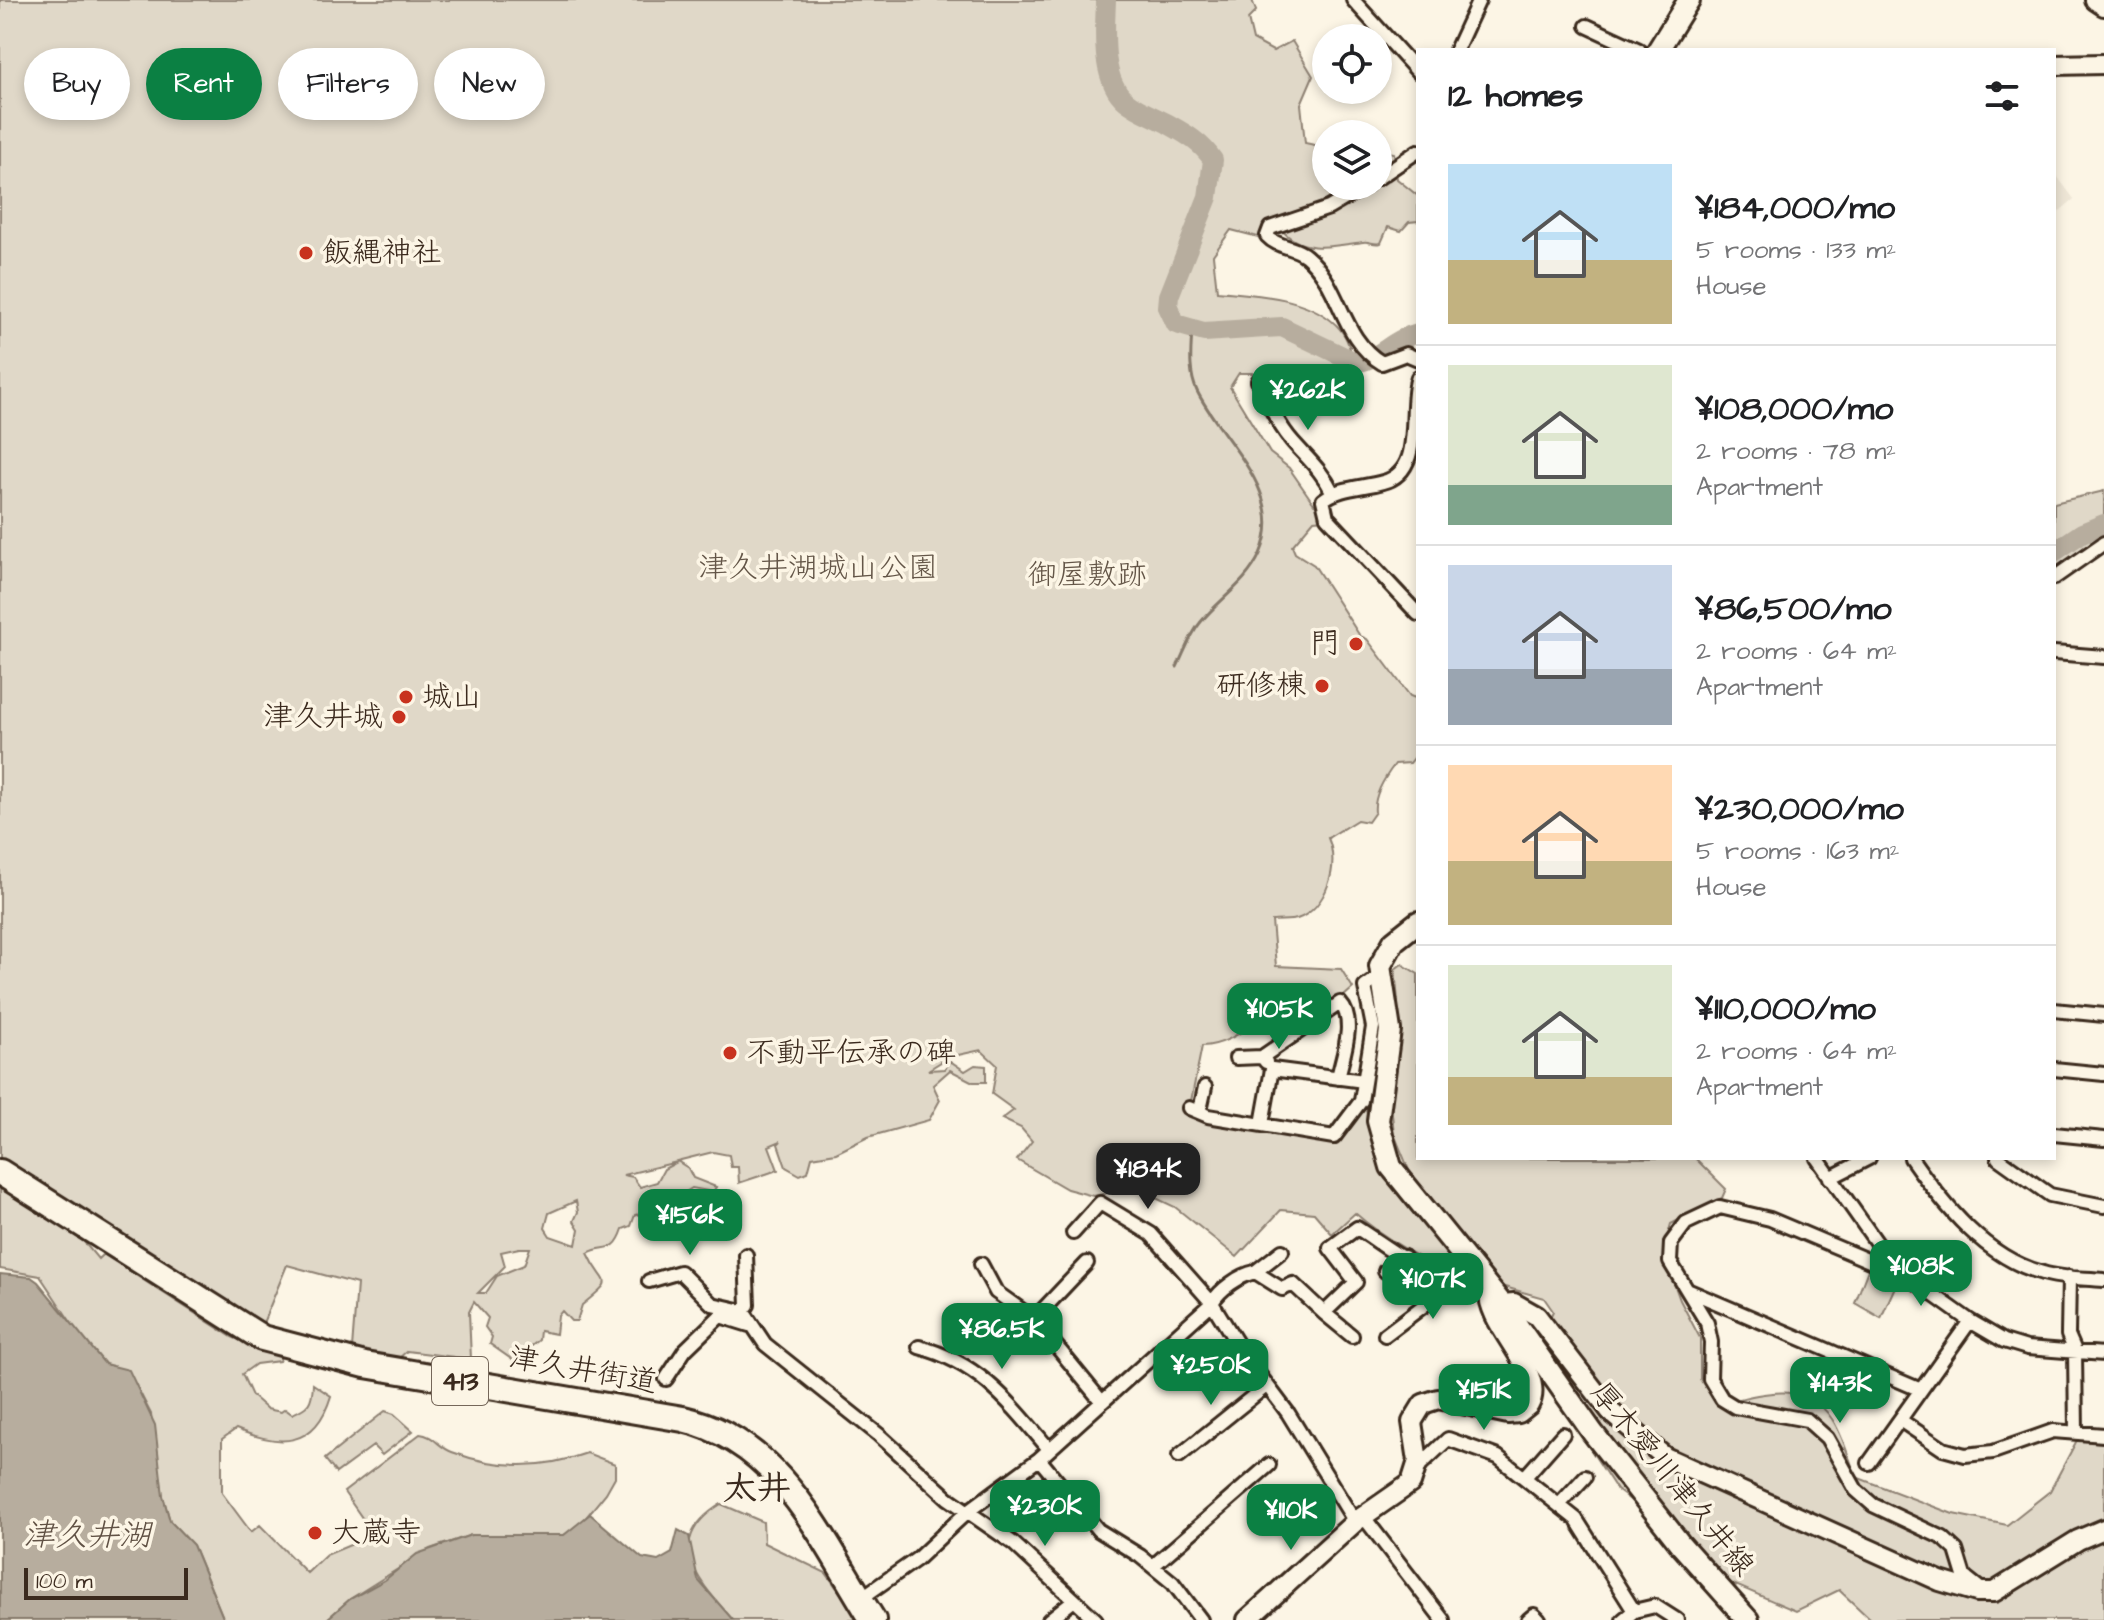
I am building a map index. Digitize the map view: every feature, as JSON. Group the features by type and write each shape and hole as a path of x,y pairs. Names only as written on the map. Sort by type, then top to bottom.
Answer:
{"highway":[{"name":"津久井街道","path":"0,1172 262,1338 365,1365 690,1421 728,1434 757,1453 779,1476 873,1620"}],"main road":[{"path":"1659,48 1689,0"},
{"path":"1379,977 1387,950 1416,924"},
{"name":"厚木愛川津久井線","path":"1379,977 1390,1021 1377,1111 1385,1154 1405,1189 1491,1290 1602,1445 1681,1545 1748,1620"}],"street":[{"path":"1353,0 1416,70"},
{"path":"1457,48 1479,0"},
{"path":"2095,0 2104,6"},
{"path":"1587,26 1635,48"},
{"path":"2056,65 2104,64"},
{"path":"1392,169 1416,152"},
{"path":"1342,200 1266,231 1276,244 1305,255 1329,283 1349,331 1365,351 1377,360 1390,363 1406,354 1416,358"},
{"path":"1258,381 1269,406 1293,442 1315,462 1333,493"},
{"path":"1416,385 1412,400 1412,450 1402,471 1385,482 1333,493 1323,500 1327,517 1416,612"},
{"path":"2056,577 2104,543"},
{"path":"2056,653 2104,657"},
{"path":"1205,1087 1195,1109 1208,1116 1334,1137 1356,1111 1373,1027 1365,987 1379,977"},
{"path":"1236,1058 1262,1057 1340,1003 1345,1009 1348,1027 1338,1078"},
{"path":"2056,1010 2104,1015"},
{"path":"1262,1057 1272,1069 1364,1081"},
{"path":"1262,1124 1272,1069"},
{"path":"2056,1069 2104,1074"},
{"path":"2056,1134 2104,1139"},
{"path":"1818,1160 1893,1266 1970,1321 2004,1341 2027,1348 2104,1354"},
{"path":"1830,1178 1865,1160"},
{"path":"1912,1160 1944,1206 2013,1260 2042,1273 2104,1280"},
{"path":"2001,1160 2050,1195 2104,1206"},
{"path":"1073,1233 1100,1203 1151,1234 1212,1303 1359,1519 1443,1620"},
{"path":"1893,1266 1879,1265 1770,1219 1720,1207 1686,1223 1671,1243 1670,1262 1707,1323 1711,1342 1710,1379 1722,1399 1735,1407 1807,1420 1827,1438 1856,1490 1873,1505 1943,1538 1956,1550 1964,1576 1985,1593"},
{"path":"1324,1313 1356,1282 1330,1248 1357,1228 1430,1272 1491,1290 1537,1316 1611,1412 1665,1457 1952,1585 1985,1593 2008,1587 2078,1540 2104,1529"},
{"path":"860,1599 917,1559 967,1512 1039,1459 1212,1303 1216,1295 1255,1272 1282,1251"},
{"path":"743,1311 748,1305 746,1255"},
{"path":"1385,1271 1404,1257"},
{"path":"1034,1319 1087,1263"},
{"path":"981,1264 996,1292 1034,1319 1102,1402"},
{"path":"649,1281 680,1272 712,1304 743,1311"},
{"path":"1255,1272 1282,1289 1293,1284 1352,1336"},
{"path":"1385,1335 1431,1300 1421,1283 1430,1272"},
{"path":"2069,1277 2068,1335 2075,1351 2076,1432"},
{"path":"1418,1467 1412,1422 1425,1403 1438,1399 1516,1414 1527,1408 1533,1398 1530,1378 1489,1306 1491,1290"},
{"path":"1687,1290 1921,1390"},
{"path":"743,1311 749,1325 765,1344 967,1512 1013,1543 1096,1620"},
{"path":"666,1379 685,1350 720,1316 749,1325"},
{"path":"1869,1463 1970,1321"},
{"path":"919,1347 952,1355 981,1376 1049,1449"},
{"path":"1179,1456 1266,1386"},
{"path":"1900,1420 1943,1449 1965,1455 1993,1452 2053,1431 2104,1435"},
{"path":"1525,1477 1563,1434"},
{"path":"1260,1616 1359,1519 1407,1487 1418,1467 1448,1439 1498,1457 1576,1519 1634,1611"},
{"path":"1039,1459 1098,1530 1153,1566 1190,1602 1201,1620"},
{"path":"1153,1566 1269,1465"},
{"path":"1559,1505 1585,1477"},
{"path":"1049,1620 1074,1600"},
{"path":"1623,1620 1634,1611 1655,1606 1677,1620"},
{"path":"1528,1620 1534,1615 1539,1620"}],"shaded area":[{"path":"2056,175 2074,199 2056,214"}],"green space":[{"name":"津久井湖城山公園","path":"0,0 1252,0 1256,11 1248,19 1253,40 1273,51 1292,41 1312,74 1301,104 1305,143 1312,144 1312,200 1392,200 1392,153 1397,179 1416,194 1416,221 1409,222 1401,231 1388,227 1381,243 1319,247 1299,243 1281,229 1258,237 1231,230 1213,255 1217,291 1266,296 1299,304 1328,318 1348,342 1361,388 1350,394 1321,382 1307,381 1292,386 1255,373 1239,373 1230,387 1270,453 1289,468 1314,504 1320,503 1324,519 1314,520 1292,546 1295,553 1314,565 1360,636 1367,639 1410,696 1416,698 1416,756 1410,763 1395,764 1391,769 1380,786 1375,812 1368,822 1357,820 1328,838 1331,873 1316,906 1297,919 1272,921 1276,966 1341,969 1353,988 1335,1004 1286,1007 1225,1041 1202,1046 1189,1111 1335,1142 1354,1123 1366,1103 1369,1127 1389,1172 1403,1194 1468,1273 1443,1269 1427,1261 1355,1213 1332,1234 1314,1213 1281,1210 1237,1257 1175,1207 1135,1188 1093,1196 1067,1189 1017,1160 1032,1141 1021,1128 1002,1119 1014,1110 992,1094 997,1065 981,1050 949,1057 928,1070 945,1069 950,1061 965,1071 975,1065 986,1066 986,1082 973,1082 950,1070 933,1085 940,1100 929,1120 868,1137 836,1153 812,1157 808,1172 800,1175 786,1167 778,1144 781,1141 769,1146 778,1170 739,1183 738,1167 731,1167 729,1155 713,1152 677,1161 688,1168 693,1178 716,1187 713,1192 692,1188 654,1212 635,1215 631,1226 623,1229 616,1243 588,1253 604,1285 582,1305 577,1321 571,1321 562,1311 558,1316 556,1334 540,1331 539,1340 528,1349 529,1356 517,1363 490,1344 492,1337 485,1327 488,1318 474,1302 469,1312 471,1359 407,1351 399,1358 352,1349 357,1284 287,1265 261,1328 0,1158","holes":["677,1162 664,1169 657,1182 640,1187 633,1177 623,1175","576,1201 578,1212 574,1221 579,1229 576,1245 550,1236 545,1228 549,1213","530,1248 524,1265 497,1276 486,1293 478,1293 505,1266 501,1252"]},
{"path":"2104,491 2104,537 2056,571 2056,503"},
{"path":"1402,964 1416,973 1416,1160 1697,1160 1726,1189 1722,1198 1671,1224 1663,1253 1680,1300 1700,1338 1700,1379 1717,1405 1779,1392 1808,1398 1821,1406 1836,1425 1856,1477 1953,1514 2007,1525 2050,1491 2077,1440 2104,1443 2104,1620 1871,1620 1839,1590 1796,1611 1726,1581 1693,1547 1617,1490 1555,1395 1539,1341 1553,1311 1544,1298 1501,1286 1415,1185 1394,1134 1388,1073 1398,1001 1395,969"},
{"path":"0,1186 84,1242 98,1259 103,1254 232,1337 281,1357 279,1361 256,1364 242,1374 252,1396 267,1409 281,1412 285,1409 292,1414 302,1409 310,1400 313,1384 331,1396 315,1426 294,1439 267,1439 236,1429 222,1439 222,1493 251,1532 260,1525 307,1573 326,1555 374,1535 344,1492 420,1434 452,1452 503,1464 554,1462 587,1453 615,1464 615,1477 579,1526 564,1535 471,1535 430,1549 350,1599 326,1620 224,1620 193,1545 170,1521 163,1496 151,1414 138,1389 105,1364 80,1336 40,1276 0,1269"},
{"path":"1869,1267 1898,1280 1881,1318 1855,1303"},
{"path":"385,1411 394,1414 413,1431 382,1455 373,1446 336,1473 325,1459"},
{"path":"721,1504 763,1522 764,1543 826,1573 854,1612 855,1620 733,1620 698,1576 691,1562 689,1547 692,1533 703,1518"}],"water":[{"name":"津久井湖","path":"0,1274 31,1277 38,1282 105,1364 129,1370 155,1425 163,1496 170,1521 193,1545 224,1620 0,1620"},
{"path":"590,1514 642,1558 658,1561 672,1553 678,1530 689,1536 698,1580 733,1620 326,1620 350,1599 385,1580 417,1554 471,1535 564,1535"}],"waterway":[{"path":"1106,0 1106,54 1112,81 1118,92 1131,105 1193,140 1213,160 1208,197 1169,296 1168,307 1176,324 1204,332 1282,327 1357,363 1416,334"},
{"path":"1177,667 1200,623 1254,564 1266,531 1265,510 1259,489 1194,384 1192,330"},
{"path":"2056,551 2082,533 2104,524"}],"place":[{"name":"飯縄神社","path":"306,253"},
{"name":"門","path":"1356,644"},
{"name":"研修棟","path":"1322,686"},
{"name":"城山","path":"406,697"},
{"name":"津久井城","path":"399,717"},
{"name":"不動平伝承の碑","path":"730,1053"},
{"name":"大蔵寺","path":"315,1533"}],"district":[{"name":"太井","path":"757,1489"}],"park label":[{"name":"御屋敷跡","path":"1087,575"}]}
